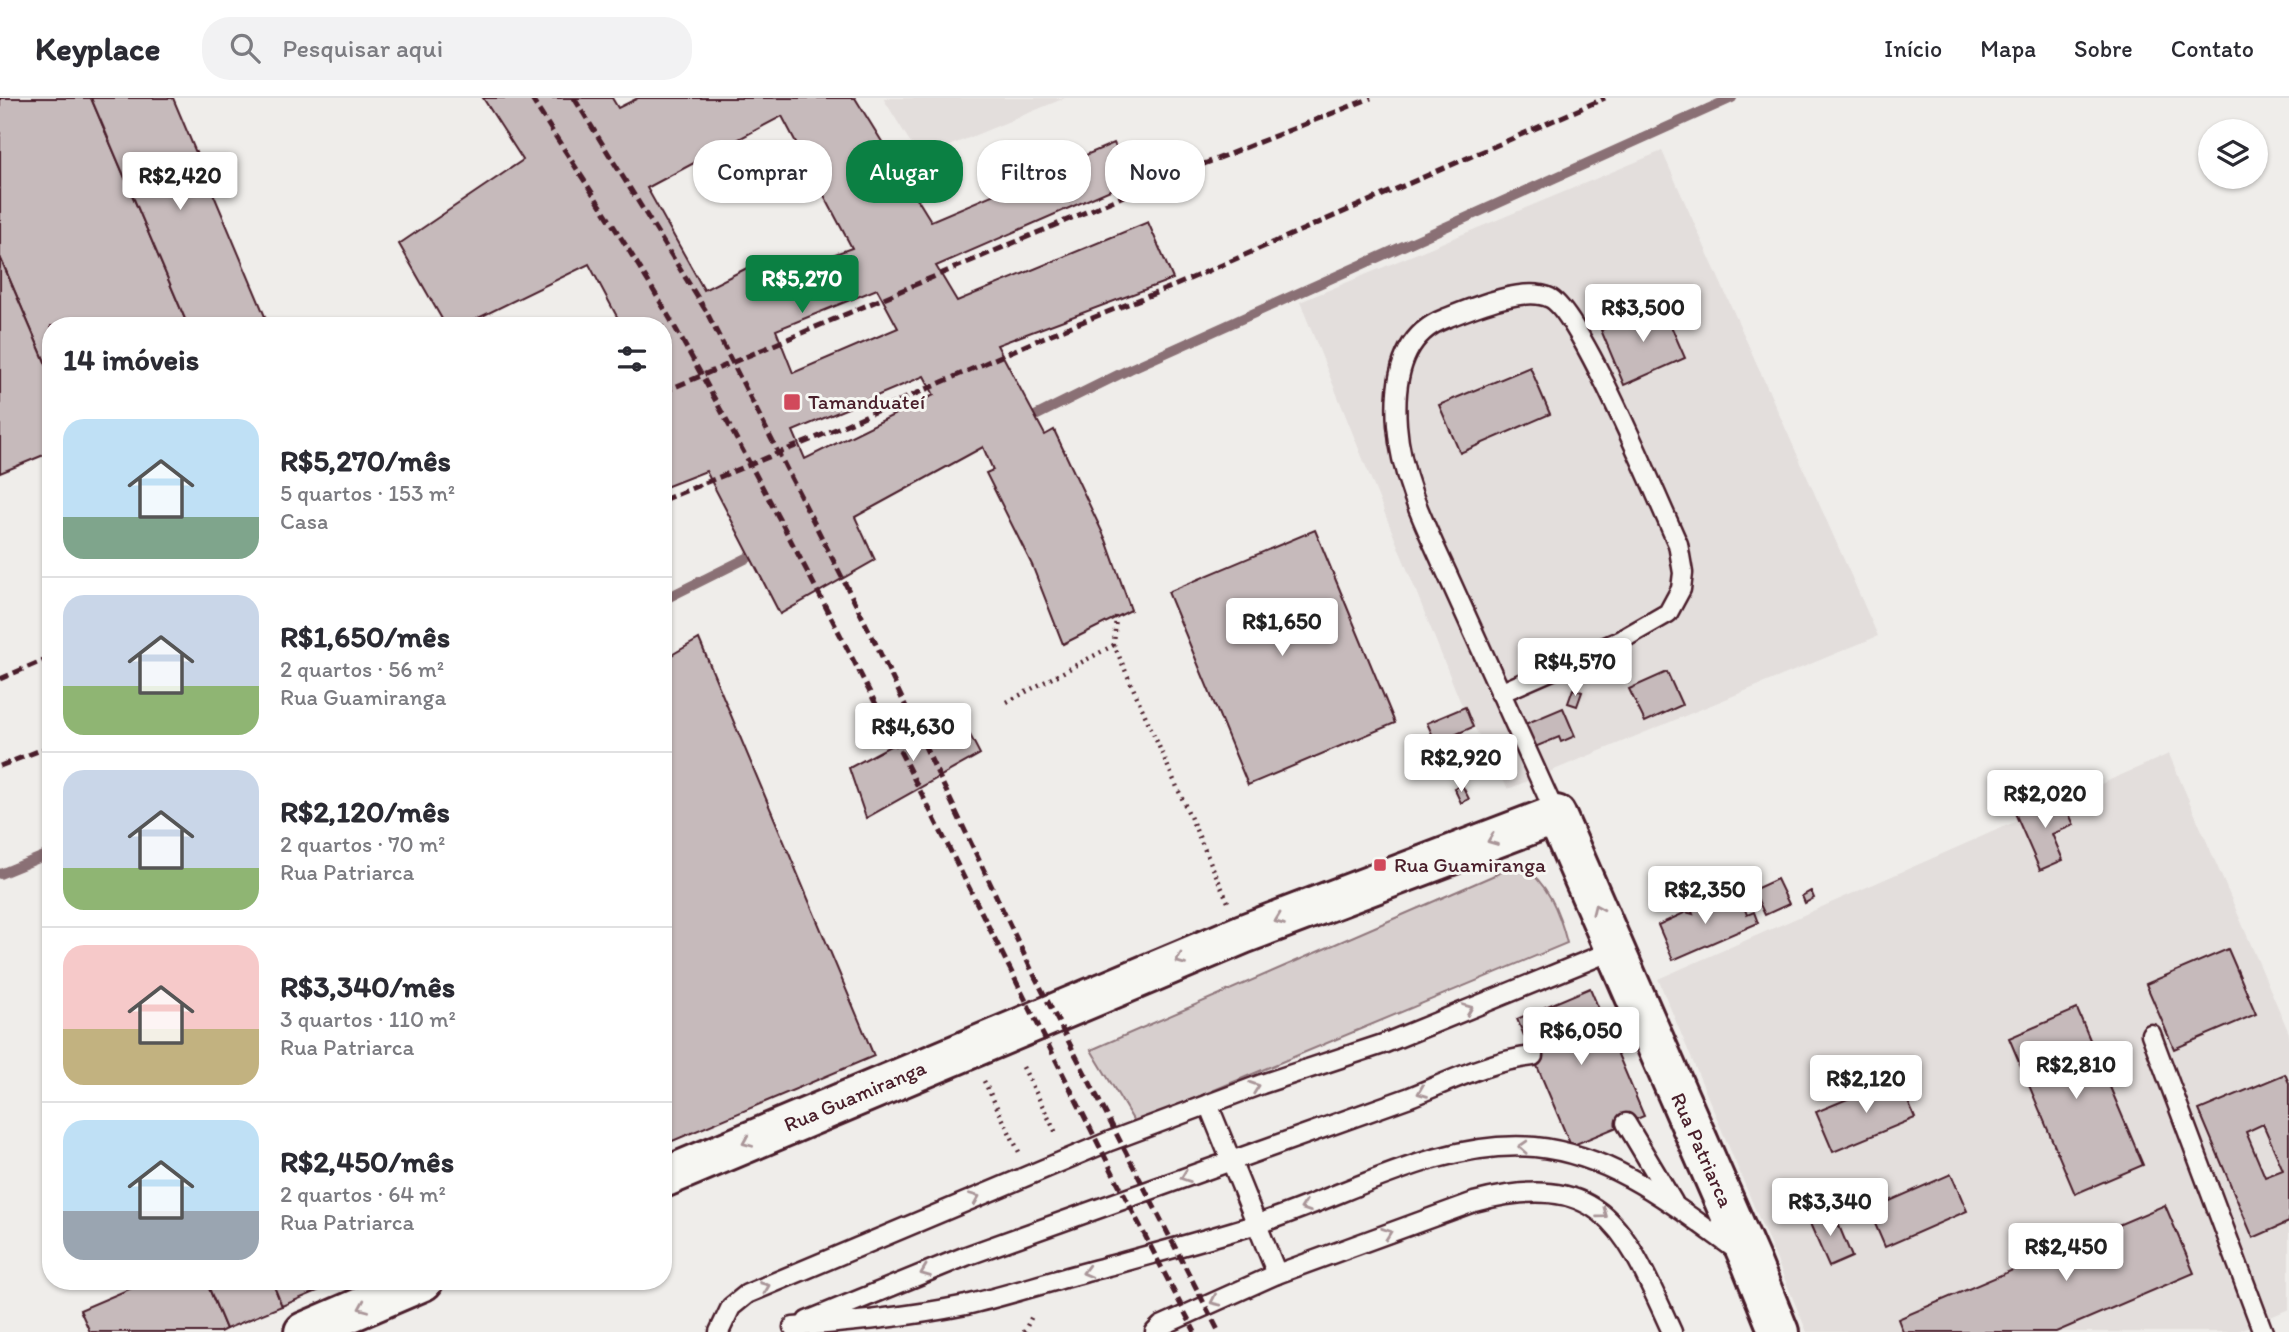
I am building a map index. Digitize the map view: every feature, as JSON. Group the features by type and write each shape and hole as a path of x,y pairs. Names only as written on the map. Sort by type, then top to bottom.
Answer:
{"street":[{"name":"Rua Guamiranga","path":"672,1174 1243,934 1556,815"},
{"name":"Rua Patriarca","path":"1556,815 1751,1260 1779,1332"},
{"path":"304,1332 402,1290"}],"lane":[{"path":"1500,693 1619,641 1668,613 1681,589 1683,573 1678,544 1583,338 1562,305 1550,298 1534,294 1472,307 1426,328 1408,348 1399,374 1396,398 1401,456 1415,499 1500,693 1556,815"},
{"path":"719,1332 731,1307 747,1294 1069,1159 1208,1104 1371,1048 1615,950"},
{"path":"2151,1034 2263,1332"},
{"path":"787,1330 943,1265 1478,1070 1511,1059 1533,1056"},
{"path":"1208,1104 1277,1273"},
{"path":"1626,1123 1677,1208"},
{"path":"787,1330 891,1318 967,1304 1257,1224 1455,1153 1496,1146 1537,1147 1590,1158 1621,1172 1751,1260"},
{"path":"1160,1330 1277,1273 1474,1202 1523,1193 1578,1198 1597,1209 1623,1234 1672,1332"}],"path":[{"path":"1116,616 1114,645 1243,934"},
{"path":"1007,702 1114,645"},
{"path":"1006,1032 1069,1159"}],"shaded area":[{"path":"883,98 1065,98 963,140 909,140"},
{"path":"1662,151 1878,636 1508,789 1460,701 1300,302"},
{"path":"2169,754 2289,1033 2289,1309 2236,1332 1807,1332 1658,979"},
{"path":"1520,864 1538,880 1551,899 1567,943 1135,1123 1091,1050"}],"building":[{"path":"0,98 91,98 184,317 42,317 42,355 0,257"},
{"path":"91,98 173,98 265,317 184,317"},
{"name":"Tamanduateí","path":"483,98 612,98 618,108 638,98 855,98 881,140 846,140 846,203 920,203 931,221 977,201 1081,203 936,266 957,301 1148,222 1173,279 997,345 1045,435 1054,430 1106,540 1131,610 1063,644 1032,565 986,473 993,470 983,447 855,517 875,560 780,614 706,471 672,484 672,317 617,317 589,264 480,317 441,317 399,244 523,160","holes":["782,116 795,140 832,140 832,203 828,203 852,248 753,283 747,268 704,290 647,188 693,163 693,140 737,140","877,289 898,328 793,373 776,330","924,376 934,395 805,459 793,431"]},
{"name":"Tamanduateí","path":"1105,147 1105,192 1091,198 1091,153"},
{"path":"0,257 42,355 42,456 0,473"},
{"path":"1661,303 1685,358 1624,385 1601,330"},
{"path":"1530,367 1550,414 1460,453 1439,405"},
{"path":"1315,530 1395,723 1248,785 1168,592"},
{"path":"699,639 874,1056 672,1141 672,655"},
{"path":"1667,672 1682,705 1645,722 1629,689"},
{"path":"1573,689 1582,692 1577,706 1568,703"},
{"path":"1465,707 1473,727 1436,743 1427,723"},
{"path":"1563,708 1575,736 1561,742 1559,737 1535,747 1525,724"},
{"path":"957,710 980,754 866,818 849,768"},
{"path":"1462,785 1469,799 1461,803 1454,788"},
{"path":"2061,796 2074,825 2052,834 2063,860 2040,870 2015,813"},
{"path":"1777,879 1789,904 1765,915 1753,890"},
{"path":"1811,891 1814,898 1805,903 1802,896"},
{"path":"1743,893 1744,898 1726,905 1727,910 1743,904 1747,915 1754,912 1758,923 1673,960 1658,925 1686,912 1693,914 1690,906 1698,903 1701,909"},
{"path":"2228,949 2256,1014 2174,1049 2146,984"},
{"path":"1590,988 1644,1116 1571,1146 1517,1019"},
{"path":"2077,1009 2143,1165 2075,1194 2009,1038"},
{"path":"2285,1074 2289,1083 2289,1222 2253,1238 2199,1110","holes":["2263,1124 2283,1170 2265,1177 2246,1132"]},
{"path":"1898,1078 1915,1118 1833,1152 1816,1112"},
{"path":"1951,1174 1967,1211 1885,1247 1869,1210"},
{"path":"2165,1205 2194,1273 2056,1332 1903,1332 1898,1319"},
{"path":"1832,1209 1852,1257 1829,1267 1808,1219"},
{"path":"127,1290 210,1290 226,1329 220,1332 90,1332 80,1310"},
{"path":"210,1290 276,1290 282,1306 226,1329"},
{"path":"276,1290 320,1290 282,1306"}],"waterway":[{"path":"1023,422 1130,369 1732,98"},
{"path":"672,596 761,551"},
{"path":"0,874 42,857"}],"railway":[{"path":"531,98 669,317"},
{"path":"574,98 706,311 875,642 1032,971 1219,1332"},
{"path":"672,388 1133,192 1371,98"},
{"path":"672,496 813,439 1049,335 1176,285 1605,98"},
{"path":"672,322 876,704 1195,1332"},
{"path":"0,679 42,661"},
{"path":"0,766 42,750"}],"place":[{"name":"Tamanduateí","path":"792,402"},
{"name":"Rua Guamiranga","path":"1380,865"}]}
